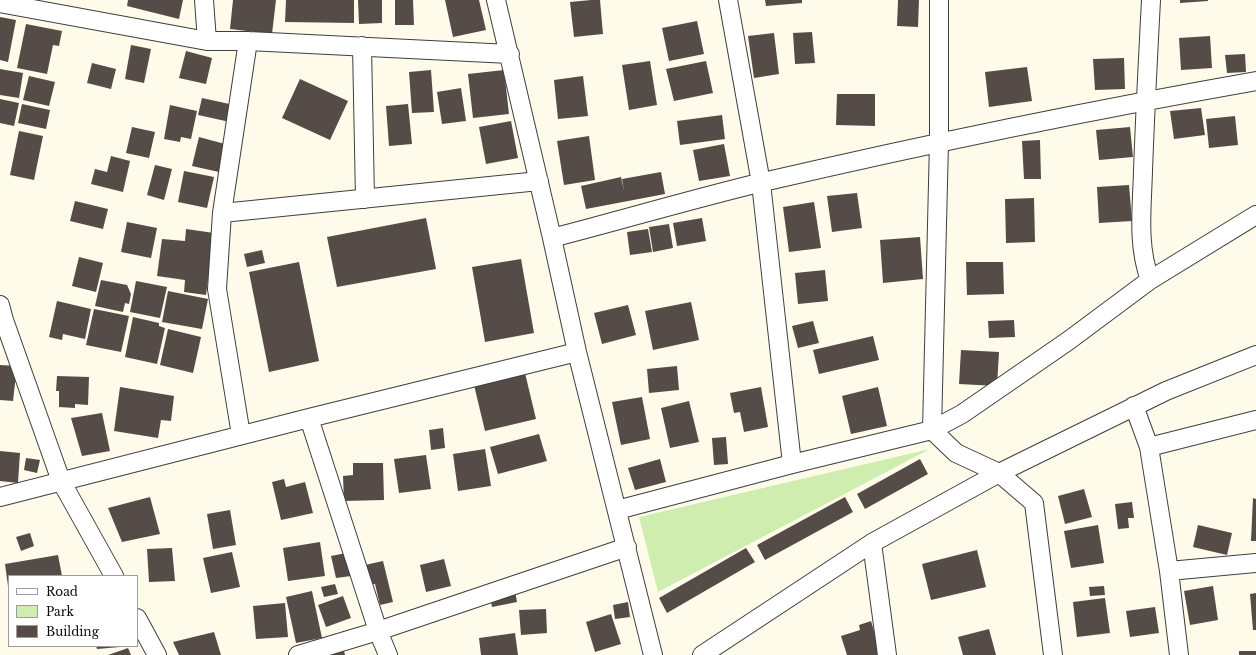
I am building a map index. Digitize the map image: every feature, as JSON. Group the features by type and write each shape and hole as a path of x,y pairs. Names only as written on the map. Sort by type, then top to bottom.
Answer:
{"street":[{"path":"204,0 207,41"},
{"path":"496,0 510,54 577,352 618,510 653,655"},
{"path":"728,0 761,183 792,464"},
{"path":"939,0 939,142 932,430 956,453 999,473 1034,503 1053,655"},
{"path":"1150,280 1141,241 1151,0"},
{"path":"0,3 207,41 248,41 510,54"},
{"path":"241,435 217,289 222,212 248,41"},
{"path":"362,46 365,199"},
{"path":"552,238 761,183 939,142 1146,100 1256,81"},
{"path":"222,212 539,181"},
{"path":"618,510 792,464 932,430 962,414 1068,341 1150,280 1256,215"},
{"path":"0,304 61,481 113,575"},
{"path":"0,497 241,435 577,352"},
{"path":"702,655 872,543 999,473 1166,391 1256,355"},
{"path":"1134,406 1149,447 1169,571 1179,655"},
{"path":"309,418 378,631 388,655"},
{"path":"1149,447 1256,420"},
{"path":"872,543 887,655"},
{"path":"298,655 378,631 627,547"},
{"path":"1169,571 1256,564"},
{"path":"138,620 157,655"}],"green space":[{"path":"930,449 658,592 639,517"}],"building":[{"path":"128,0 183,0 179,19 127,6"},
{"path":"233,0 276,0 272,34 230,29"},
{"path":"286,0 354,0 354,23 285,22"},
{"path":"358,0 382,0 382,23 359,24"},
{"path":"395,0 413,0 414,25 395,25"},
{"path":"445,0 479,0 486,30 453,37"},
{"path":"600,0 603,34 574,37 570,2"},
{"path":"765,0 802,0 802,3 766,6"},
{"path":"898,0 919,0 918,27 897,26"},
{"path":"1180,0 1208,0 1208,1 1180,3"},
{"path":"0,17 16,20 8,62 0,60"},
{"path":"697,21 704,54 669,61 662,28"},
{"path":"26,24 62,31 59,46 53,45 47,74 17,68"},
{"path":"812,32 815,63 795,64 793,33"},
{"path":"774,33 779,74 754,78 748,36"},
{"path":"1210,36 1212,68 1181,70 1179,38"},
{"path":"131,45 151,49 144,83 125,79"},
{"path":"186,51 212,58 206,84 179,78"},
{"path":"1245,54 1246,72 1227,73 1225,55"},
{"path":"1124,58 1125,89 1095,90 1093,59"},
{"path":"650,61 657,105 629,110 622,65"},
{"path":"706,61 713,93 674,101 666,69"},
{"path":"92,63 116,69 111,89 87,83"},
{"path":"1027,67 1032,101 989,107 985,72"},
{"path":"0,69 23,73 19,98 0,95"},
{"path":"431,70 434,112 412,113 409,72"},
{"path":"504,70 509,114 473,118 468,74"},
{"path":"29,76 55,82 49,106 23,100"},
{"path":"583,76 588,116 558,119 554,80"},
{"path":"300,79 348,101 330,140 282,118"},
{"path":"461,88 466,121 442,124 437,92"},
{"path":"837,94 875,94 875,126 836,125"},
{"path":"202,98 234,105 230,122 198,115"},
{"path":"0,99 19,103 14,126 0,123"},
{"path":"22,104 50,110 46,129 18,123"},
{"path":"408,104 412,144 389,146 386,106"},
{"path":"170,105 197,111 191,139 181,137 180,142 164,139"},
{"path":"1201,108 1205,135 1174,139 1170,111"},
{"path":"722,115 725,139 680,145 677,121"},
{"path":"1235,116 1238,145 1209,148 1206,119"},
{"path":"511,121 518,158 486,164 479,127"},
{"path":"132,127 155,132 149,158 126,153"},
{"path":"1130,127 1133,157 1099,160 1096,130"},
{"path":"19,131 43,136 34,180 10,175"},
{"path":"589,136 595,180 564,185 557,141"},
{"path":"199,137 225,144 219,172 192,166"},
{"path":"1040,140 1041,179 1024,179 1022,141"},
{"path":"724,144 730,176 699,181 693,150"},
{"path":"111,156 130,161 123,192 91,184 95,169 107,172"},
{"path":"155,165 172,169 164,200 147,195"},
{"path":"184,171 214,177 207,208 178,202"},
{"path":"661,172 665,194 586,209 581,186 621,177 624,191 622,179"},
{"path":"1129,185 1132,221 1099,223 1097,187"},
{"path":"857,193 862,228 832,232 827,196"},
{"path":"1034,198 1035,242 1006,243 1005,199"},
{"path":"75,201 108,209 103,229 70,221"},
{"path":"814,202 821,248 789,252 783,207"},
{"path":"426,218 436,269 337,287 327,237"},
{"path":"702,218 706,241 677,246 673,223"},
{"path":"127,222 157,228 151,258 121,252"},
{"path":"669,224 673,248 653,252 649,227"},
{"path":"186,229 214,233 206,295 184,292 185,280 157,276 162,239 185,241"},
{"path":"648,229 652,252 630,255 627,232"},
{"path":"920,237 923,279 883,283 880,240"},
{"path":"262,250 265,263 247,267 244,254"},
{"path":"79,257 103,263 96,292 72,286"},
{"path":"521,259 534,333 485,342 472,267"},
{"path":"299,262 319,361 269,372 249,272"},
{"path":"966,262 1003,262 1004,294 967,295"},
{"path":"825,270 828,301 798,304 795,273"},
{"path":"101,280 127,285 131,294 129,304 125,303 123,312 95,306"},
{"path":"136,281 167,287 160,318 130,312"},
{"path":"168,291 208,299 202,329 162,322"},
{"path":"57,301 91,309 85,339 63,334 62,340 49,337"},
{"path":"691,302 699,340 653,350 645,311"},
{"path":"628,305 636,335 602,344 594,313"},
{"path":"94,309 129,316 121,352 86,345"},
{"path":"133,317 159,323 159,326 165,328 157,364 125,357"},
{"path":"1014,320 1015,337 989,338 988,321"},
{"path":"813,321 819,343 798,348 792,326"},
{"path":"168,329 201,337 193,373 160,365"},
{"path":"873,336 879,360 819,374 813,350"},
{"path":"961,350 999,352 997,386 959,384"},
{"path":"0,365 17,366 13,401 0,400"},
{"path":"677,366 679,390 649,393 647,369"},
{"path":"525,373 536,419 485,431 474,385"},
{"path":"57,376 89,377 88,405 75,404 75,408 59,407 59,391 56,391"},
{"path":"120,387 174,396 171,421 161,420 158,438 114,431"},
{"path":"761,387 768,427 744,432 740,412 734,413 730,393"},
{"path":"878,387 887,426 851,434 842,396"},
{"path":"642,397 650,439 621,445 612,402"},
{"path":"689,401 699,442 670,448 661,408"},
{"path":"102,413 110,451 82,456 71,418"},
{"path":"443,428 445,448 431,450 429,430"},
{"path":"539,434 547,461 498,474 490,447"},
{"path":"726,437 728,464 714,465 712,438"},
{"path":"485,449 491,486 458,491 453,454"},
{"path":"0,451 20,453 18,483 0,481"},
{"path":"426,455 431,489 399,493 394,459"},
{"path":"26,458 40,460 37,473 24,470"},
{"path":"660,459 666,482 635,490 628,468"},
{"path":"920,459 928,474 865,509 857,494"},
{"path":"353,463 383,463 384,500 344,501 343,476 353,475"},
{"path":"284,479 286,487 305,482 313,513 281,520 272,482"},
{"path":"1084,489 1092,517 1065,524 1058,496"},
{"path":"150,497 160,534 122,542 108,508"},
{"path":"845,497 853,512 765,560 757,545"},
{"path":"1253,498 1256,499 1256,541 1251,541"},
{"path":"1132,502 1134,518 1128,518 1129,528 1118,529 1115,504"},
{"path":"230,510 236,545 213,549 207,514"},
{"path":"1098,525 1104,563 1071,568 1064,531"},
{"path":"1198,525 1232,533 1227,555 1193,547"},
{"path":"30,533 34,546 21,551 16,537"},
{"path":"320,542 325,576 288,581 283,548"},
{"path":"172,548 175,581 149,582 147,549"},
{"path":"746,548 755,562 667,613 659,598"},
{"path":"977,550 986,587 931,600 922,564"},
{"path":"232,552 240,587 211,593 203,558"},
{"path":"346,553 351,576 336,578 331,556"},
{"path":"58,555 62,575 8,575 8,586 5,564"},
{"path":"444,559 451,586 426,592 420,565"},
{"path":"383,561 393,602 380,605 375,584 369,585 365,565"},
{"path":"335,584 338,594 324,597 321,587"},
{"path":"1104,586 1105,595 1090,596 1089,587"},
{"path":"1213,586 1218,620 1190,625 1184,591"},
{"path":"312,591 322,638 296,643 286,597"},
{"path":"515,591 517,602 492,607 490,596"},
{"path":"1256,593 1256,630 1253,630 1250,594"},
{"path":"343,596 351,618 326,627 318,605"},
{"path":"1105,598 1110,633 1077,637 1073,602"},
{"path":"628,602 630,617 615,619 613,605"},
{"path":"285,603 288,637 256,639 253,606"},
{"path":"1155,607 1159,633 1130,637 1126,611"},
{"path":"546,609 547,633 521,635 519,610"},
{"path":"611,614 621,644 595,652 586,622"},
{"path":"871,621 881,654 847,655 841,636 860,630 859,625"},
{"path":"989,629 996,655 963,655 958,637"},
{"path":"214,632 221,655 179,655 173,642"},
{"path":"515,633 518,655 481,655 479,638"},
{"path":"96,647 120,647 97,649"},
{"path":"343,647 345,655 325,655"},
{"path":"128,648 131,655 108,655"},
{"path":"1239,651 1256,651 1256,655 1239,655"}]}
